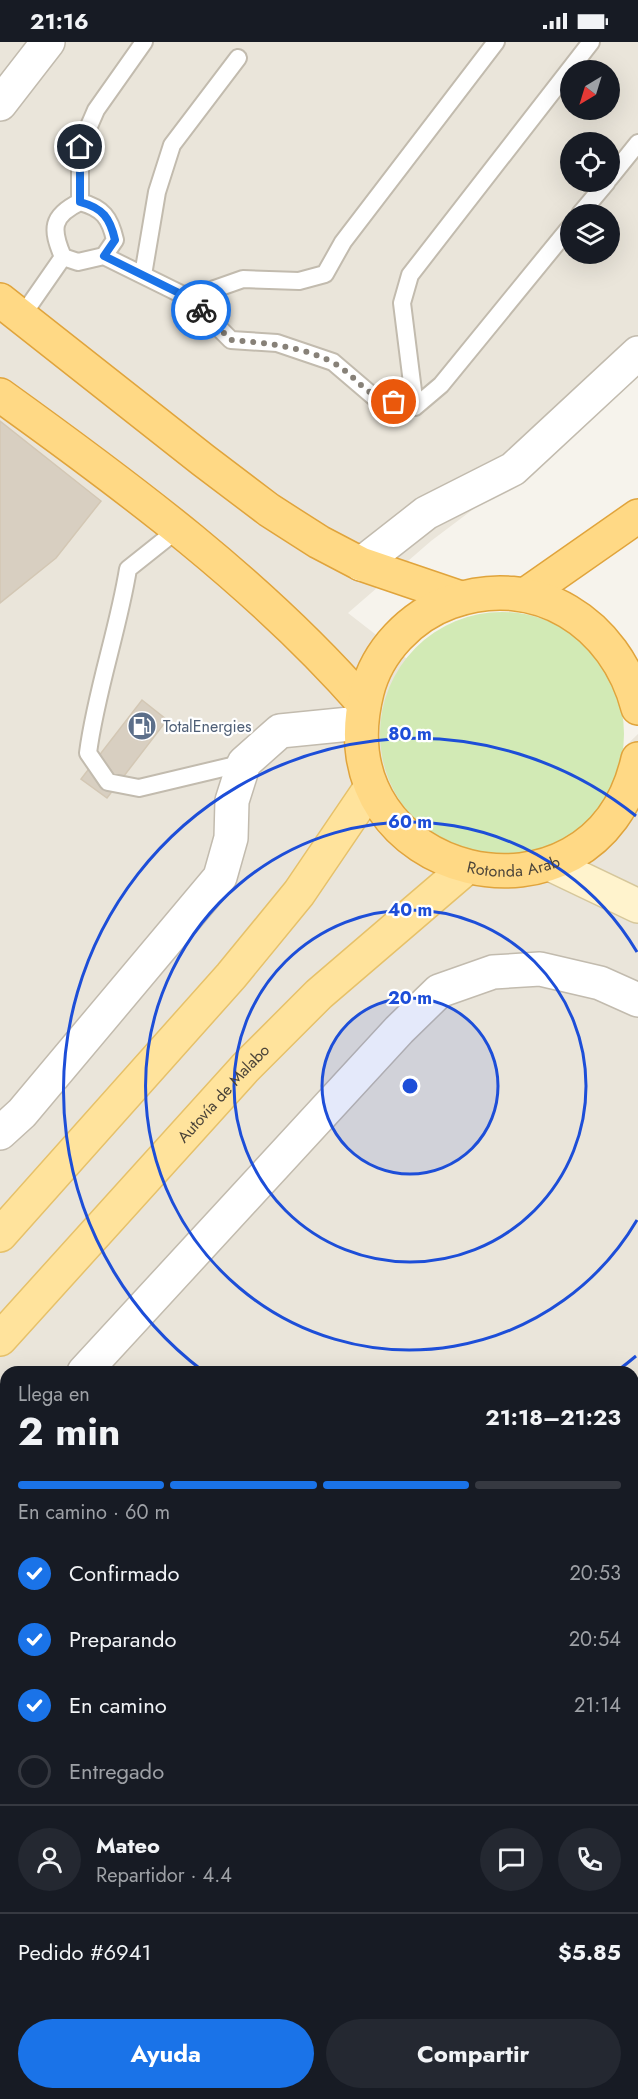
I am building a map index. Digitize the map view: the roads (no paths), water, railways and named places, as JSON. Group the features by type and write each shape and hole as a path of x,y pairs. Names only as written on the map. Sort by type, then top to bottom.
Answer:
{"highway":[{"path":"11,308 269,510 319,542 361,564 461,598"},
{"path":"0,395 177,530 301,636 362,714"},
{"path":"525,595 638,516"},
{"name":"Rotonda Arab","path":"636,692 625,669 600,634 565,609 525,595 503,593 461,598 422,616 391,645 369,682 362,714 361,745 371,787 387,814 409,838 426,851 466,868 508,873 550,864 587,843 603,828 627,794 638,759"}],"main road":[{"path":"0,1235 231,976 284,912 332,847 371,787"},
{"path":"550,864 638,906"},
{"name":"Autovía de Malabo","path":"0,1339 261,1052 319,993 383,941 466,868"}],"street":[{"path":"0,104 48,42"},
{"path":"361,564 426,513 513,469 638,353"},
{"path":"0,1133 30,1104 220,877 231,837 232,801 244,763 280,731 362,714"},
{"path":"90,1366 399,1030 439,991 493,972 540,969 600,982 638,1000"}],"lane":[{"path":"80,202 80,147 96,110 144,42"},
{"path":"189,298 243,279 299,281 325,274 343,242 496,42"},
{"path":"415,407 402,303 410,275 591,42"},
{"path":"143,275 156,192 172,145 238,58"},
{"path":"620,165 638,143"},
{"path":"588,204 598,192"},
{"path":"104,256 115,240 111,221 97,206 80,202 68,208 56,221 54,236 63,256 78,262 104,256 189,298 231,340 278,344 333,362 374,397 415,407"},
{"path":"415,407 441,385 560,239"},
{"path":"11,308 63,256"},
{"path":"177,530 128,569 121,612 92,720 88,753 108,782 140,788 244,763"}],"place":[{"name":"TotalEnergies","path":"142,726"}]}
